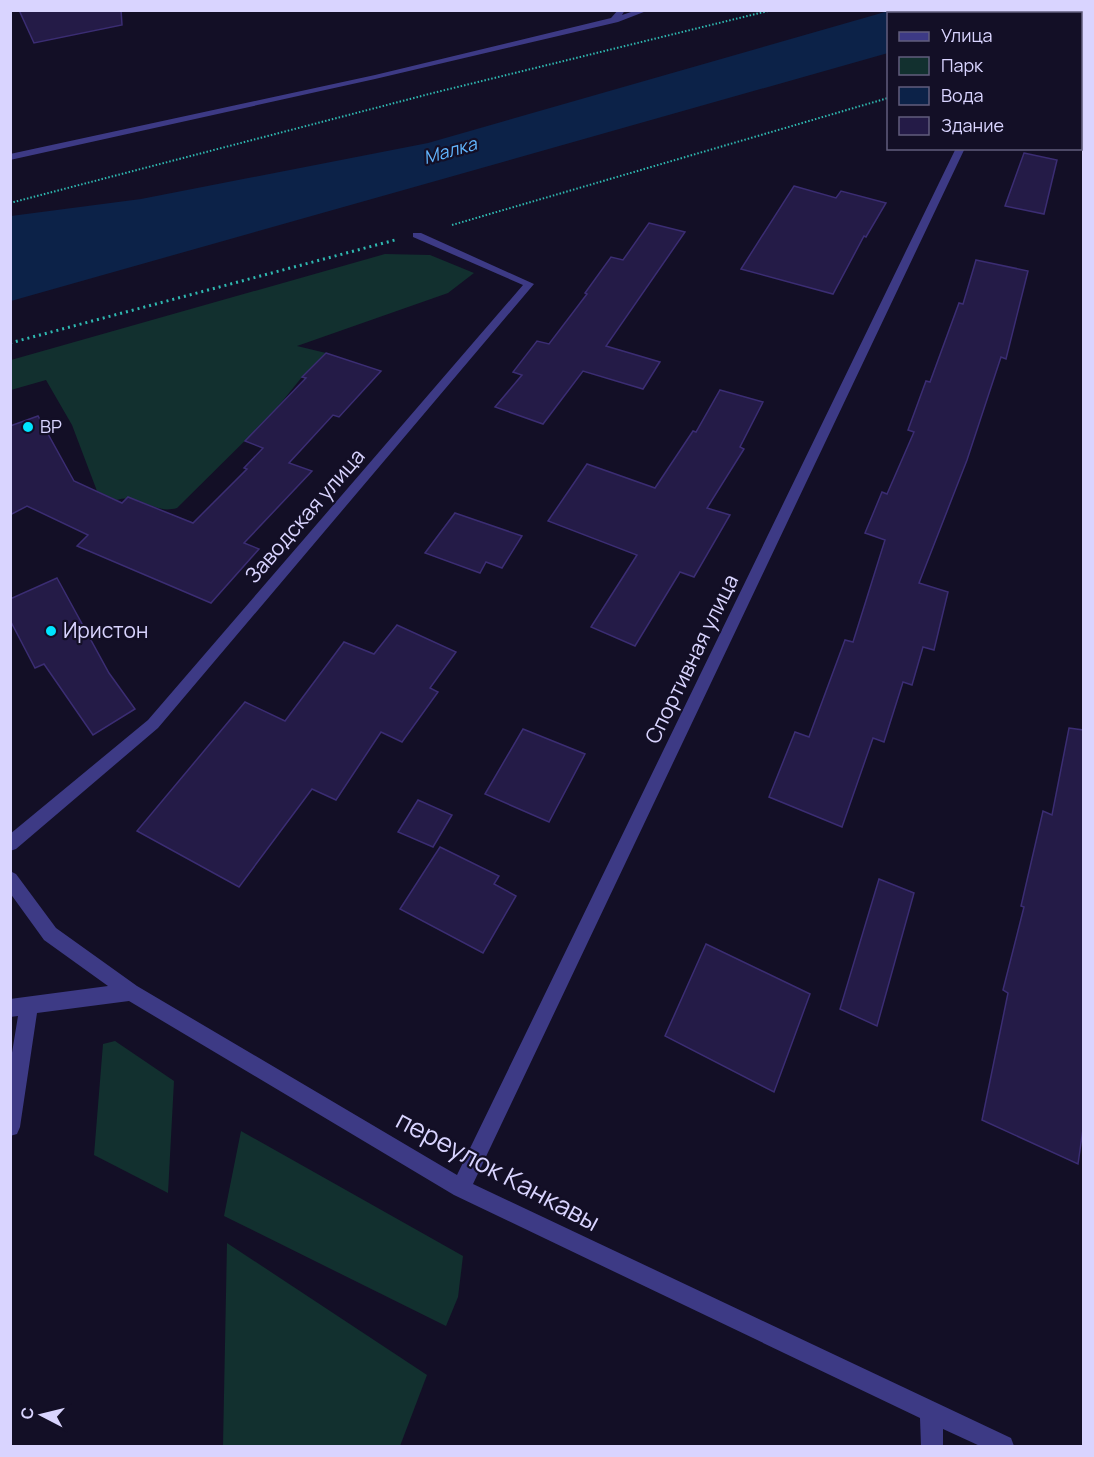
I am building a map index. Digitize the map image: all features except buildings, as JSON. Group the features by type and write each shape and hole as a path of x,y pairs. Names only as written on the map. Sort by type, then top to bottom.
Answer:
{"street":[{"path":"614,20 622,10"},
{"path":"10,157 375,77 614,20 646,10"},
{"name":"Спортивная улица","path":"461,1188 960,150"},
{"name":"Заводская улица","path":"10,844 153,724 528,284 417,235"},
{"name":"переулок Канкавы","path":"10,879 50,934 131,992 461,1188 931,1414 1003,1446"},
{"path":"10,1127 20,1007 131,992"},
{"path":"931,1414 932,1446"}],"path":[{"path":"10,203 433,93 772,10"}],"green space":[{"path":"385,254 430,255 474,273 448,293 297,346 326,353 302,377 272,414 177,508 160,509 133,499 117,500 97,491 72,425 46,380 11,390 11,360"},
{"path":"115,1041 174,1081 168,1193 94,1155 103,1044"},
{"path":"241,1131 463,1256 458,1297 446,1326 224,1216"},
{"path":"227,1243 427,1375 400,1446 223,1446"}],"water":[{"name":"Малка","path":"892,10 1038,11 887,12 887,53 11,301 11,216 141,199 428,143"}],"place":[{"name":"BP","path":"28,427"},
{"name":"Иристон","path":"51,631"}]}
